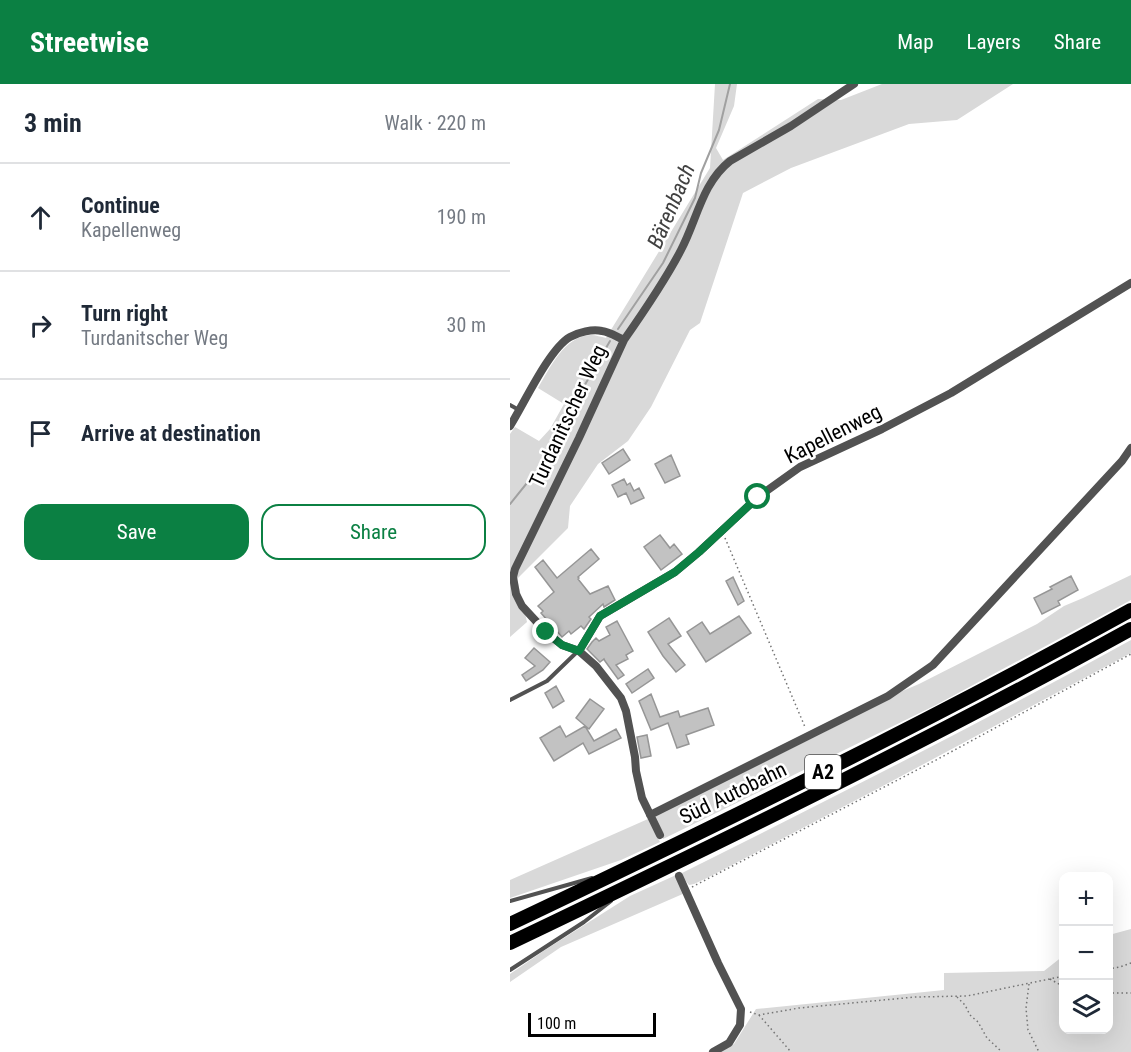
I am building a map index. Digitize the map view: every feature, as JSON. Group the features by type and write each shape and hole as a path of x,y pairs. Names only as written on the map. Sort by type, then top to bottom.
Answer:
{"highway":[{"name":"Süd Autobahn","path":"510,924 877,745 1131,610"},
{"name":"Süd Autobahn","path":"510,943 868,768 1032,684 1131,629"}],"street":[{"name":"Turdanitscher Weg","path":"660,835 642,798 628,722 621,698 596,666 579,651 562,645 546,632 522,606 516,594 513,577 515,569 624,340 665,280 683,246 709,185 730,161 818,109 854,84"},
{"name":"Kapellenweg","path":"579,651 600,616 675,572 758,497 800,466 882,429 951,393 1131,283"},
{"path":"510,426 549,359 570,337 592,330 603,331 624,340"},
{"path":"650,815 888,696 933,665 1122,461 1131,448"},
{"path":"679,876 741,1009 740,1026 729,1043 713,1052"}],"lane":[{"path":"510,405 519,411"},
{"path":"510,700 547,681 579,651"},
{"path":"510,901 627,868"},
{"path":"510,970 584,921 635,883"}],"path":[{"path":"718,534 726,539 809,736"},
{"path":"686,890 908,775 1131,654"},
{"path":"1113,968 1131,963"},
{"path":"741,1009 759,1015 799,1008 915,997 967,996 1059,977"},
{"path":"1049,979 1059,984"},
{"path":"1030,983 1026,1008 1028,1030 1040,1052"},
{"path":"1113,993 1131,993"},
{"path":"956,996 978,1022 987,1038 1002,1052"},
{"path":"759,1015 791,1052"}],"shaded area":[{"path":"715,84 737,84 734,106 716,148 723,160 818,99 841,100 882,84 1013,84 957,120 909,124 791,168 743,193 700,323 690,330 651,407 628,441 598,464 570,506 568,528 517,579 527,622 510,637 510,434 515,427 539,441 550,429 564,404 538,388 548,371 559,354 573,341 591,335 606,338 710,168"},
{"path":"1131,575 1131,600 936,705 663,839 654,819 657,815 1037,624 1064,606"},
{"path":"1131,640 1131,653 707,878 689,885 680,874 963,730"},
{"path":"648,819 660,842 621,860 510,898 510,880"},
{"path":"676,875 685,893 561,947 510,982 510,974 545,950 630,896"},
{"path":"1131,929 1131,1052 718,1052 734,1044 756,1009 944,990 944,973 1044,971 1059,959 1059,1034 1113,1034 1113,934"}],"building":[{"path":"623,449 630,460 609,474 602,463"},
{"path":"671,455 680,476 665,483 655,464"},
{"path":"624,479 627,485 630,483 634,491 639,488 644,498 631,504 626,493 618,497 612,485"},
{"path":"660,535 670,548 674,544 682,554 661,570 644,547"},
{"path":"591,549 599,559 578,579 590,594 608,586 615,600 604,607 603,604 589,617 591,619 584,629 581,626 571,634 569,631 562,637 541,613 543,611 538,606 554,592 535,567 543,560 557,578"},
{"path":"1071,576 1078,590 1058,601 1060,605 1042,614 1034,598"},
{"path":"733,577 744,601 738,605 726,581"},
{"path":"739,616 751,633 706,662 687,632 702,622 710,634"},
{"path":"669,618 681,636 668,644 685,665 676,672 648,632"},
{"path":"617,621 633,651 626,655 628,659 616,665 624,675 618,679 604,659 600,662 587,649 596,638 599,641 610,635 606,627"},
{"path":"534,648 550,662 543,670 526,681 522,675 535,666 525,658"},
{"path":"648,669 654,678 632,693 626,684"},
{"path":"556,686 564,701 553,708 545,693"},
{"path":"651,694 660,717 678,711 680,717 708,708 714,725 686,735 689,744 677,748 668,723 651,730 639,701"},
{"path":"590,699 604,709 589,729 576,718"},
{"path":"560,726 566,737 585,726 594,741 616,729 621,738 589,754 583,743 554,761 540,738"},
{"path":"647,735 651,756 641,758 637,737"}],"waterway":[{"name":"Bärenbach","path":"618,329 663,263 695,198 701,173 719,130 730,84"},
{"name":"Bärenbach","path":"510,504 543,463 610,341"}],"route":[{"path":"546,632 562,645 579,651 600,616 675,572 758,497"}]}
